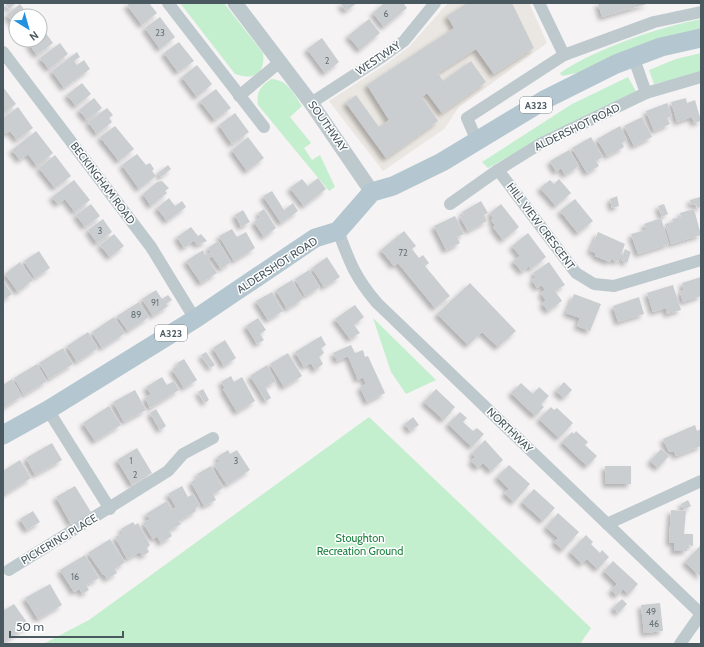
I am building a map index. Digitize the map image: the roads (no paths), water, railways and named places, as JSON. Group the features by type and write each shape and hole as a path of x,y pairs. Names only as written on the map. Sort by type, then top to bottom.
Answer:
{"main road":[{"name":"A323","path":"372,192 393,186 442,162 546,99 633,56 661,47 701,38"},
{"path":"338,231 372,192"},
{"name":"ALDERSHOT ROAD","path":"3,435 48,410 195,319 315,238 338,231"}],"street":[{"path":"168,3 264,127"},
{"name":"SOUTHWAY","path":"235,3 311,103 372,192"},
{"name":"WESTWAY","path":"311,103 404,41 435,3"},
{"path":"539,3 564,55"},
{"path":"477,141 467,118 564,55 654,22 701,12"},
{"name":"BECKINGHAM ROAD","path":"3,52 151,247 195,319"},
{"path":"633,56 646,93"},
{"path":"239,96 280,62"},
{"name":"ALDERSHOT ROAD","path":"450,204 498,170 540,144 646,93 701,77"},
{"name":"HILL VIEW CRESCENT","path":"498,170 576,273 594,284 614,286 701,260"},
{"name":"NORTHWAY","path":"338,231 351,266 361,284 377,303 701,614"},
{"name":"PICKERING PLACE","path":"48,410 110,509"},
{"name":"PICKERING PLACE","path":"9,570 168,472 183,454 213,438"},
{"path":"607,524 701,481"},
{"path":"680,644 701,614"}],"park label":[{"name":"Stoughton Recreation Ground","path":"360,544"}]}
